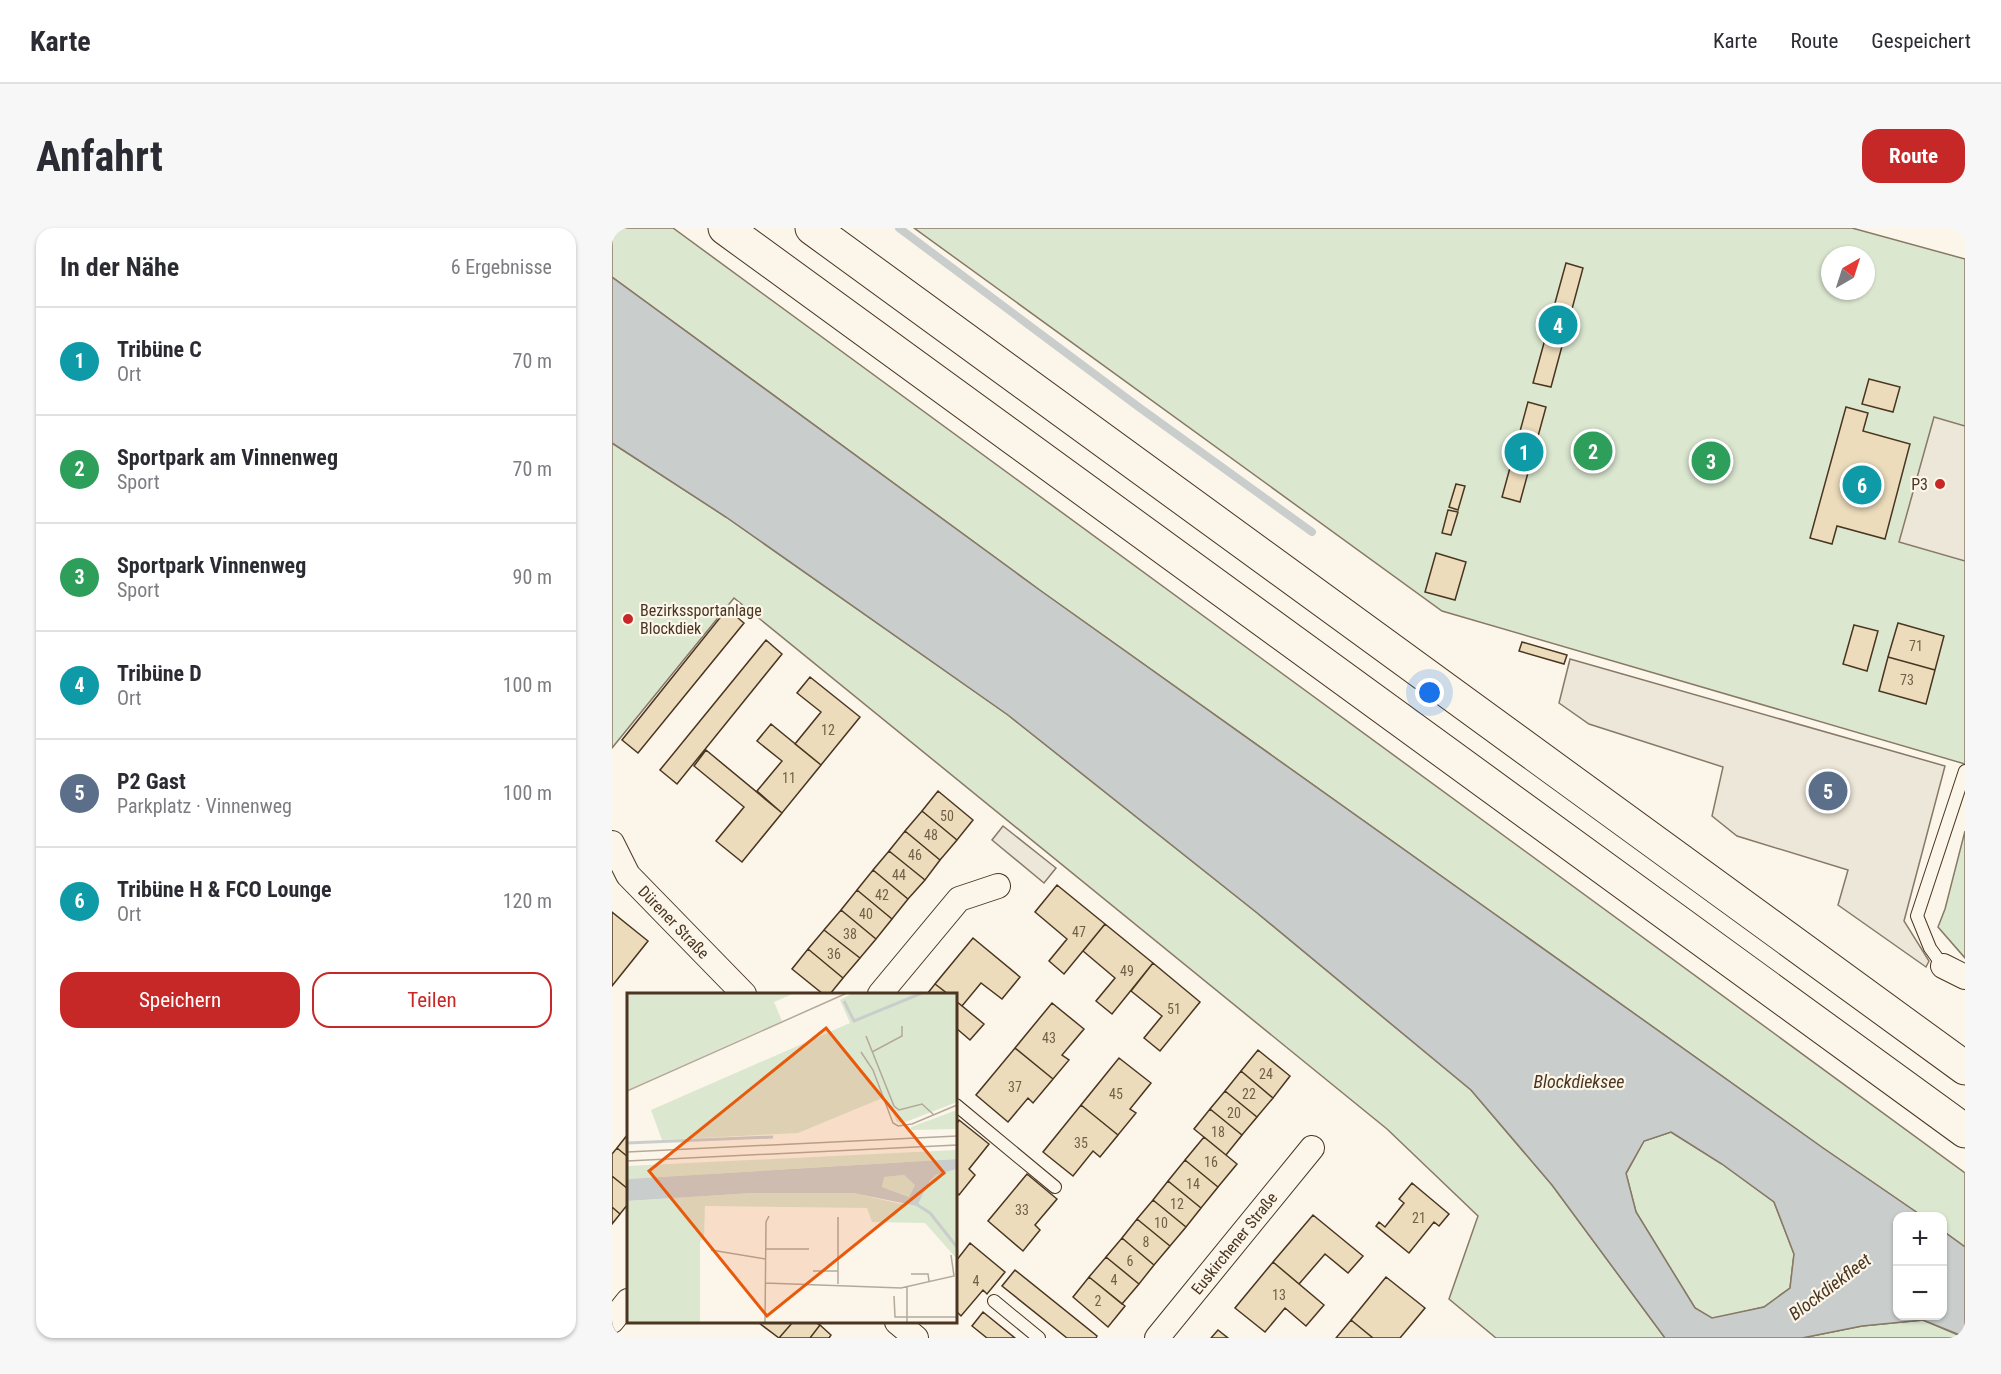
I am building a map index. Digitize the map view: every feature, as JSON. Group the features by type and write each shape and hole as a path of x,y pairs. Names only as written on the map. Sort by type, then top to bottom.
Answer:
{"highway":[{"path":"725,228 1965,1131"},
{"path":"813,228 1965,1068"}],"street":[{"name":"Dürener Straße","path":"612,843 628,875 743,993"},
{"path":"881,993 959,898 998,886"},
{"path":"1943,966 1965,977"},
{"name":"Euskirchener Straße","path":"1157,1338 1312,1149"},
{"path":"612,1321 627,1302"},
{"path":"898,1323 916,1338"}],"lane":[{"path":"1943,966 1930,948 1917,916 1965,771"},
{"path":"957,1106 1054,1187"},
{"path":"994,1301 1039,1338"}],"green space":[{"path":"612,228 673,228 1965,1173 1965,1247 1947,1234 1947,1212 1916,1212 1823,1148 1041,591 612,277"},
{"path":"914,228 1852,228 1965,259 1965,764 1442,611"},
{"path":"612,443 726,517 1008,715 1256,912 1471,1090 1552,1185 1665,1338 1496,1338 1449,1299 1478,1216 1387,1129 734,598 612,748"},
{"path":"1965,831 1965,958 1938,927 1945,909"},
{"path":"1671,1132 1722,1164 1774,1202 1794,1254 1790,1288 1764,1307 1712,1319 1695,1308 1636,1212 1626,1174 1644,1141"},
{"path":"1923,1320 1965,1338 1802,1338 1862,1326"}],"shaded area":[{"name":"P3","path":"1934,417 1965,426 1965,561 1899,542"},
{"path":"1570,659 1945,766 1904,921 1929,961 1926,967 1838,905 1848,870 1737,836 1712,816 1723,767 1589,724 1559,703"},
{"path":"1003,826 1056,868 1044,883 992,840"}],"water":[{"name":"Blockdieksee","path":"612,277 1041,591 1916,1212 1893,1212 1893,1320 1923,1320 1862,1326 1802,1338 1665,1338 1552,1185 1471,1090 1256,912 1008,715 726,517 612,443","holes":["1671,1132 1722,1164 1774,1202 1794,1254 1790,1288 1764,1307 1712,1318 1695,1308 1636,1212 1626,1173 1644,1141"]},
{"name":"Blockdieksee","path":"1947,1234 1965,1247 1965,1337 1923,1320 1947,1320"}],"building":[{"path":"1566,263 1583,268 1551,387 1533,383"},
{"path":"1869,379 1900,387 1893,412 1862,404"},
{"path":"1528,402 1546,407 1520,502 1502,497"},
{"path":"1846,407 1868,413 1863,431 1910,444 1885,539 1837,526 1832,544 1810,538"},
{"path":"1456,484 1465,486 1458,510 1449,507"},
{"path":"1448,510 1458,512 1451,535 1442,533"},
{"path":"1436,553 1466,562 1455,600 1425,592"},
{"path":"727,609 744,623 638,753 622,740"},
{"path":"1898,623 1944,636 1935,670 1888,657"},
{"path":"1854,625 1878,631 1867,671 1843,664"},
{"path":"766,640 782,654 677,784 660,770"},
{"path":"1522,642 1567,655 1564,664 1519,651"},
{"path":"1888,657 1935,670 1926,704 1879,691"},
{"path":"810,677 860,717 821,765 795,744 821,712 797,693"},
{"path":"771,724 821,765 782,813 757,791 782,761 757,741"},
{"path":"706,750 782,813 742,862 716,841 744,807 694,766"},
{"path":"938,791 973,820 957,840 922,811"},
{"path":"922,811 957,840 940,860 905,831"},
{"path":"905,831 940,860 925,880 889,851"},
{"path":"889,851 925,880 908,899 873,870"},
{"path":"873,870 908,899 892,919 857,890"},
{"path":"1057,885 1105,924 1064,974 1049,961 1067,939 1035,912"},
{"path":"857,890 892,919 876,939 841,910"},
{"path":"841,910 876,939 860,958 824,930"},
{"path":"612,912 648,941 612,986"},
{"path":"1105,924 1153,963 1112,1014 1096,1001 1115,978 1083,951"},
{"path":"824,930 860,958 843,978 808,949"},
{"path":"973,938 1020,977 1002,999 981,983 962,1006 957,1002 957,993 947,993 935,984"},
{"path":"808,949 843,978 831,993 822,993 792,969"},
{"path":"1153,963 1200,1002 1160,1051 1144,1038 1162,1016 1131,991"},
{"path":"935,984 947,993 928,993"},
{"path":"957,1002 984,1024 970,1040 957,1029"},
{"path":"1052,1003 1084,1029 1062,1055 1069,1060 1053,1079 1015,1048"},
{"path":"1015,1048 1053,1079 1033,1103 1028,1098 1008,1122 976,1095"},
{"path":"1258,1050 1290,1076 1273,1098 1241,1071"},
{"path":"1119,1058 1151,1083 1130,1109 1136,1113 1118,1135 1081,1105"},
{"path":"1241,1071 1273,1098 1257,1117 1225,1091"},
{"path":"1225,1091 1257,1117 1242,1135 1210,1109"},
{"path":"1081,1105 1118,1135 1100,1157 1093,1151 1073,1176 1043,1152"},
{"path":"1210,1109 1242,1135 1226,1155 1194,1129"},
{"path":"959,1120 989,1144 969,1169 975,1175 959,1195 957,1193 957,1123"},
{"path":"627,1135 627,1156 617,1148"},
{"path":"1204,1137 1237,1164 1218,1187 1185,1160"},
{"path":"617,1148 627,1156 627,1188 612,1176 612,1154"},
{"path":"1185,1160 1218,1187 1201,1208 1168,1181"},
{"path":"1027,1174 1057,1199 1035,1225 1040,1230 1023,1251 988,1221"},
{"path":"612,1176 627,1188 627,1205 620,1214 612,1207"},
{"path":"1168,1181 1201,1208 1186,1227 1153,1200"},
{"path":"1412,1183 1449,1214 1439,1226 1434,1222 1409,1253 1376,1226 1379,1222 1385,1227 1404,1203 1399,1199"},
{"path":"1153,1200 1186,1227 1170,1246 1137,1219"},
{"path":"612,1207 620,1214 612,1224"},
{"path":"1313,1215 1363,1256 1348,1273 1325,1254 1299,1284 1273,1262"},
{"path":"1137,1219 1170,1246 1154,1265 1122,1238"},
{"path":"1122,1238 1154,1265 1139,1284 1106,1257"},
{"path":"970,1243 1005,1272 987,1294 983,1290 961,1316 957,1312 957,1260"},
{"path":"1106,1257 1139,1284 1122,1304 1089,1277"},
{"path":"1273,1262 1324,1305 1306,1326 1285,1308 1265,1332 1235,1308"},
{"path":"1015,1270 1097,1336 1096,1338 1067,1338 1002,1286"},
{"path":"1089,1277 1125,1306 1108,1327 1073,1297"},
{"path":"1386,1277 1425,1308 1400,1338 1373,1338 1351,1320"},
{"path":"983,1312 1015,1338 987,1338 972,1326"},
{"path":"1351,1320 1373,1338 1336,1338"},
{"path":"759,1323 792,1323 779,1338"},
{"path":"792,1323 820,1325 810,1338 779,1338"},
{"path":"820,1325 831,1335 829,1338 810,1338"},
{"path":"1218,1330 1228,1338 1211,1338"}],"waterway":[{"path":"899,228 1140,408 1312,532"}],"place":[{"name":"Tribüne D","path":"1558,325"},
{"name":"Sportpark am Vinnenweg","path":"1593,451"},
{"name":"Tribüne C","path":"1524,452"},
{"name":"Sportpark Vinnenweg","path":"1711,461"},
{"name":"P3","path":"1940,484"},
{"name":"Tribüne H & FCO Lounge","path":"1862,485"},
{"name":"Bezirkssportanlage Blockdiek","path":"628,619"},
{"name":"P2 Gast","path":"1828,791"}],"water label":[{"name":"Blockdiekfleet","path":"1830,1287"}]}
